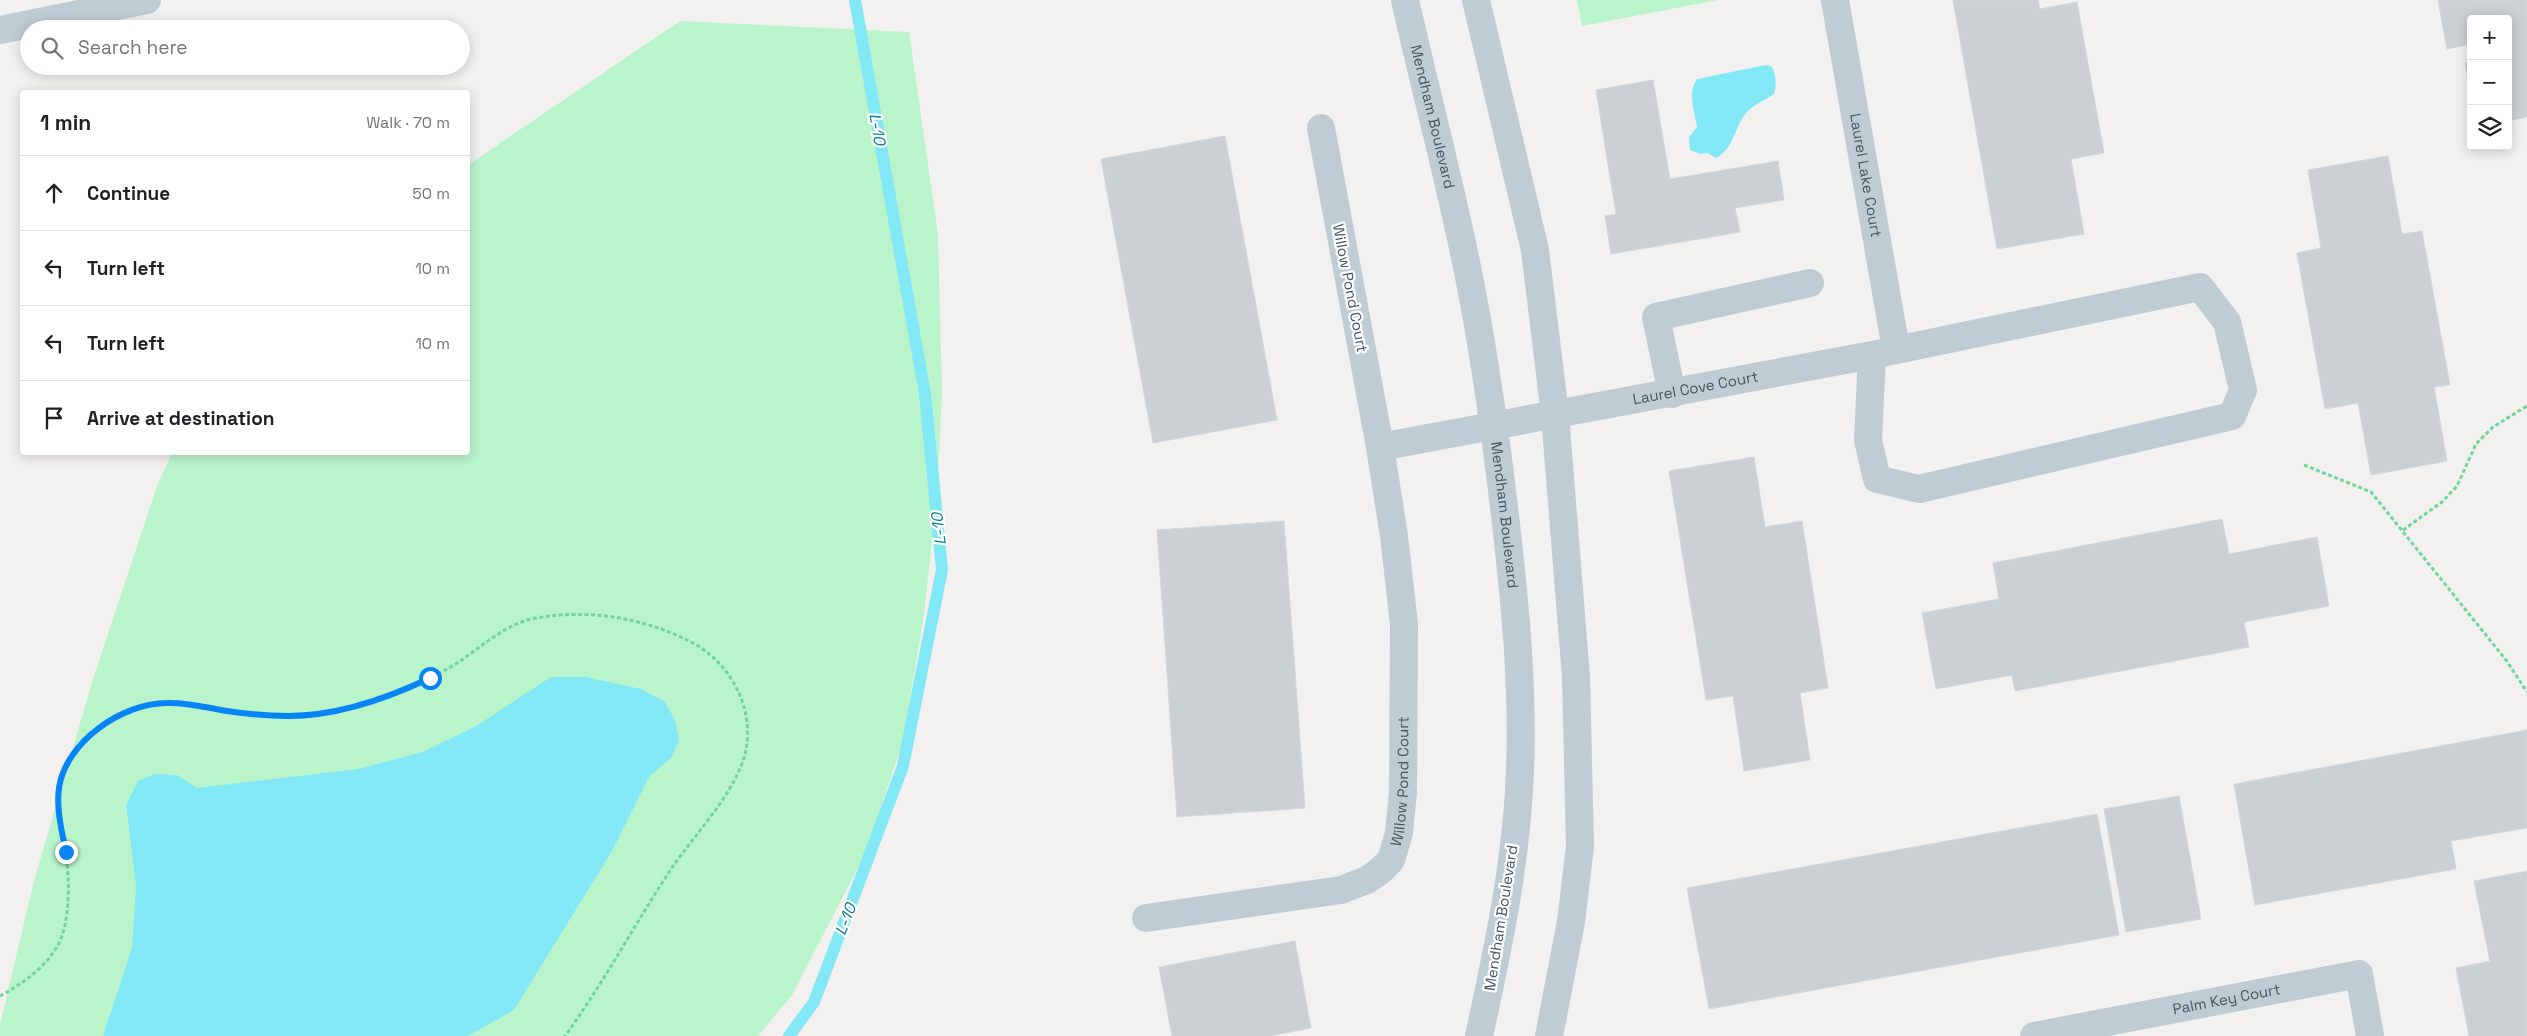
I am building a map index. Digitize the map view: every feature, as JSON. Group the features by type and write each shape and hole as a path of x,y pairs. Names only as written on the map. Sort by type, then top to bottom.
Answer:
{"street":[{"path":"49,20 147,0"},
{"name":"Mendham Boulevard","path":"1404,0 1467,267 1495,424 1517,624 1521,694 1520,773 1512,857 1500,939 1479,1036"},
{"path":"1476,0 1535,250 1555,415 1576,677 1580,846 1571,922 1549,1036"},
{"name":"Laurel Lake Court","path":"1835,0 1884,352 1868,440 1877,479 1919,489 2232,416 2243,390 2226,322 2200,287 1884,352"},
{"path":"0,30 20,26"},
{"name":"Willow Pond Court","path":"1146,918 1341,890 1368,880 1391,860 1399,833 1403,792 1404,624 1394,536 1380,447 1321,128"},
{"path":"1672,394 1656,317 1810,282"},
{"name":"Laurel Cove Court","path":"1495,424 1672,394 1884,352"},
{"path":"1380,447 1495,424"},
{"name":"Palm Key Court","path":"2034,1036 2359,974 2370,1036"}],"path":[{"path":"2403,530 2442,502 2457,486 2476,444 2493,427 2527,406"},
{"path":"2304,465 2371,492 2506,660 2527,692"},
{"path":"0,996 22,984 59,944 69,895 69,877 59,810 59,788 64,772 76,753 93,733 110,720 128,710 146,704 161,703 191,704 229,711 289,716 352,707 404,690 430,678 520,622 533,618 560,615 603,615 664,629 693,643 713,658 728,673 738,688 745,709 747,747 732,784 669,872 594,996 565,1036"}],"green space":[{"path":"1577,0 1718,0 1582,26"},
{"path":"680,21 909,32 938,235 942,391 937,498 923,622 902,744 866,852 792,995 758,1036 0,1036 0,1025 34,881 93,679 157,486 171,455 470,455 470,164"}],"water":[{"path":"1766,65 1772,67 1774,74 1776,84 1774,94 1750,109 1741,121 1728,148 1723,154 1716,158 1707,153 1701,154 1690,150 1689,137 1697,127 1693,109 1692,90 1697,79"},
{"path":"551,677 586,677 641,689 665,702 675,720 679,740 671,758 649,777 612,851 514,1010 468,1036 103,1036 132,948 136,886 126,805 138,781 154,774 177,775 197,788 358,769 423,752 476,726"}],"building":[{"path":"1953,0 2038,0 2040,9 2077,2 2104,153 2071,159 2084,234 1997,249"},
{"path":"2438,0 2527,0 2527,117 2512,120 2512,15 2467,15 2467,45 2447,49"},
{"path":"1653,80 1670,179 1778,161 1784,200 1735,208 1740,232 1611,254 1605,216 1616,214 1596,90"},
{"path":"1225,136 1277,420 1153,443 1101,159"},
{"path":"2388,156 2402,234 2422,231 2450,385 2434,387 2447,461 2371,475 2358,403 2325,409 2297,253 2321,248 2308,170"},
{"path":"1754,457 1765,527 1802,521 1828,688 1800,693 1810,760 1744,771 1733,696 1706,700 1669,471"},
{"path":"2222,519 2229,554 2317,537 2329,606 2244,622 2249,647 2015,691 2012,675 1936,689 1922,613 1999,599 1993,563"},
{"path":"1284,521 1305,808 1177,817 1157,530"},
{"path":"2527,730 2527,828 2451,841 2456,869 2255,905 2234,784"},
{"path":"2179,796 2201,919 2126,932 2104,809"},
{"path":"2097,814 2119,935 1709,1009 1687,888"},
{"path":"2527,871 2527,1036 2469,1036 2456,968 2490,961 2474,881"},
{"path":"1295,941 1311,1028 1269,1036 1172,1036 1159,967"}],"waterway":[{"name":"L-10","path":"789,1036 814,1002 903,766 942,570 925,394 855,0"}],"route":[{"path":"66,852 59,810 59,788 64,772 76,753 93,733 110,720 128,710 146,704 168,702 229,711 289,716 352,707 404,690 430,678"}]}
